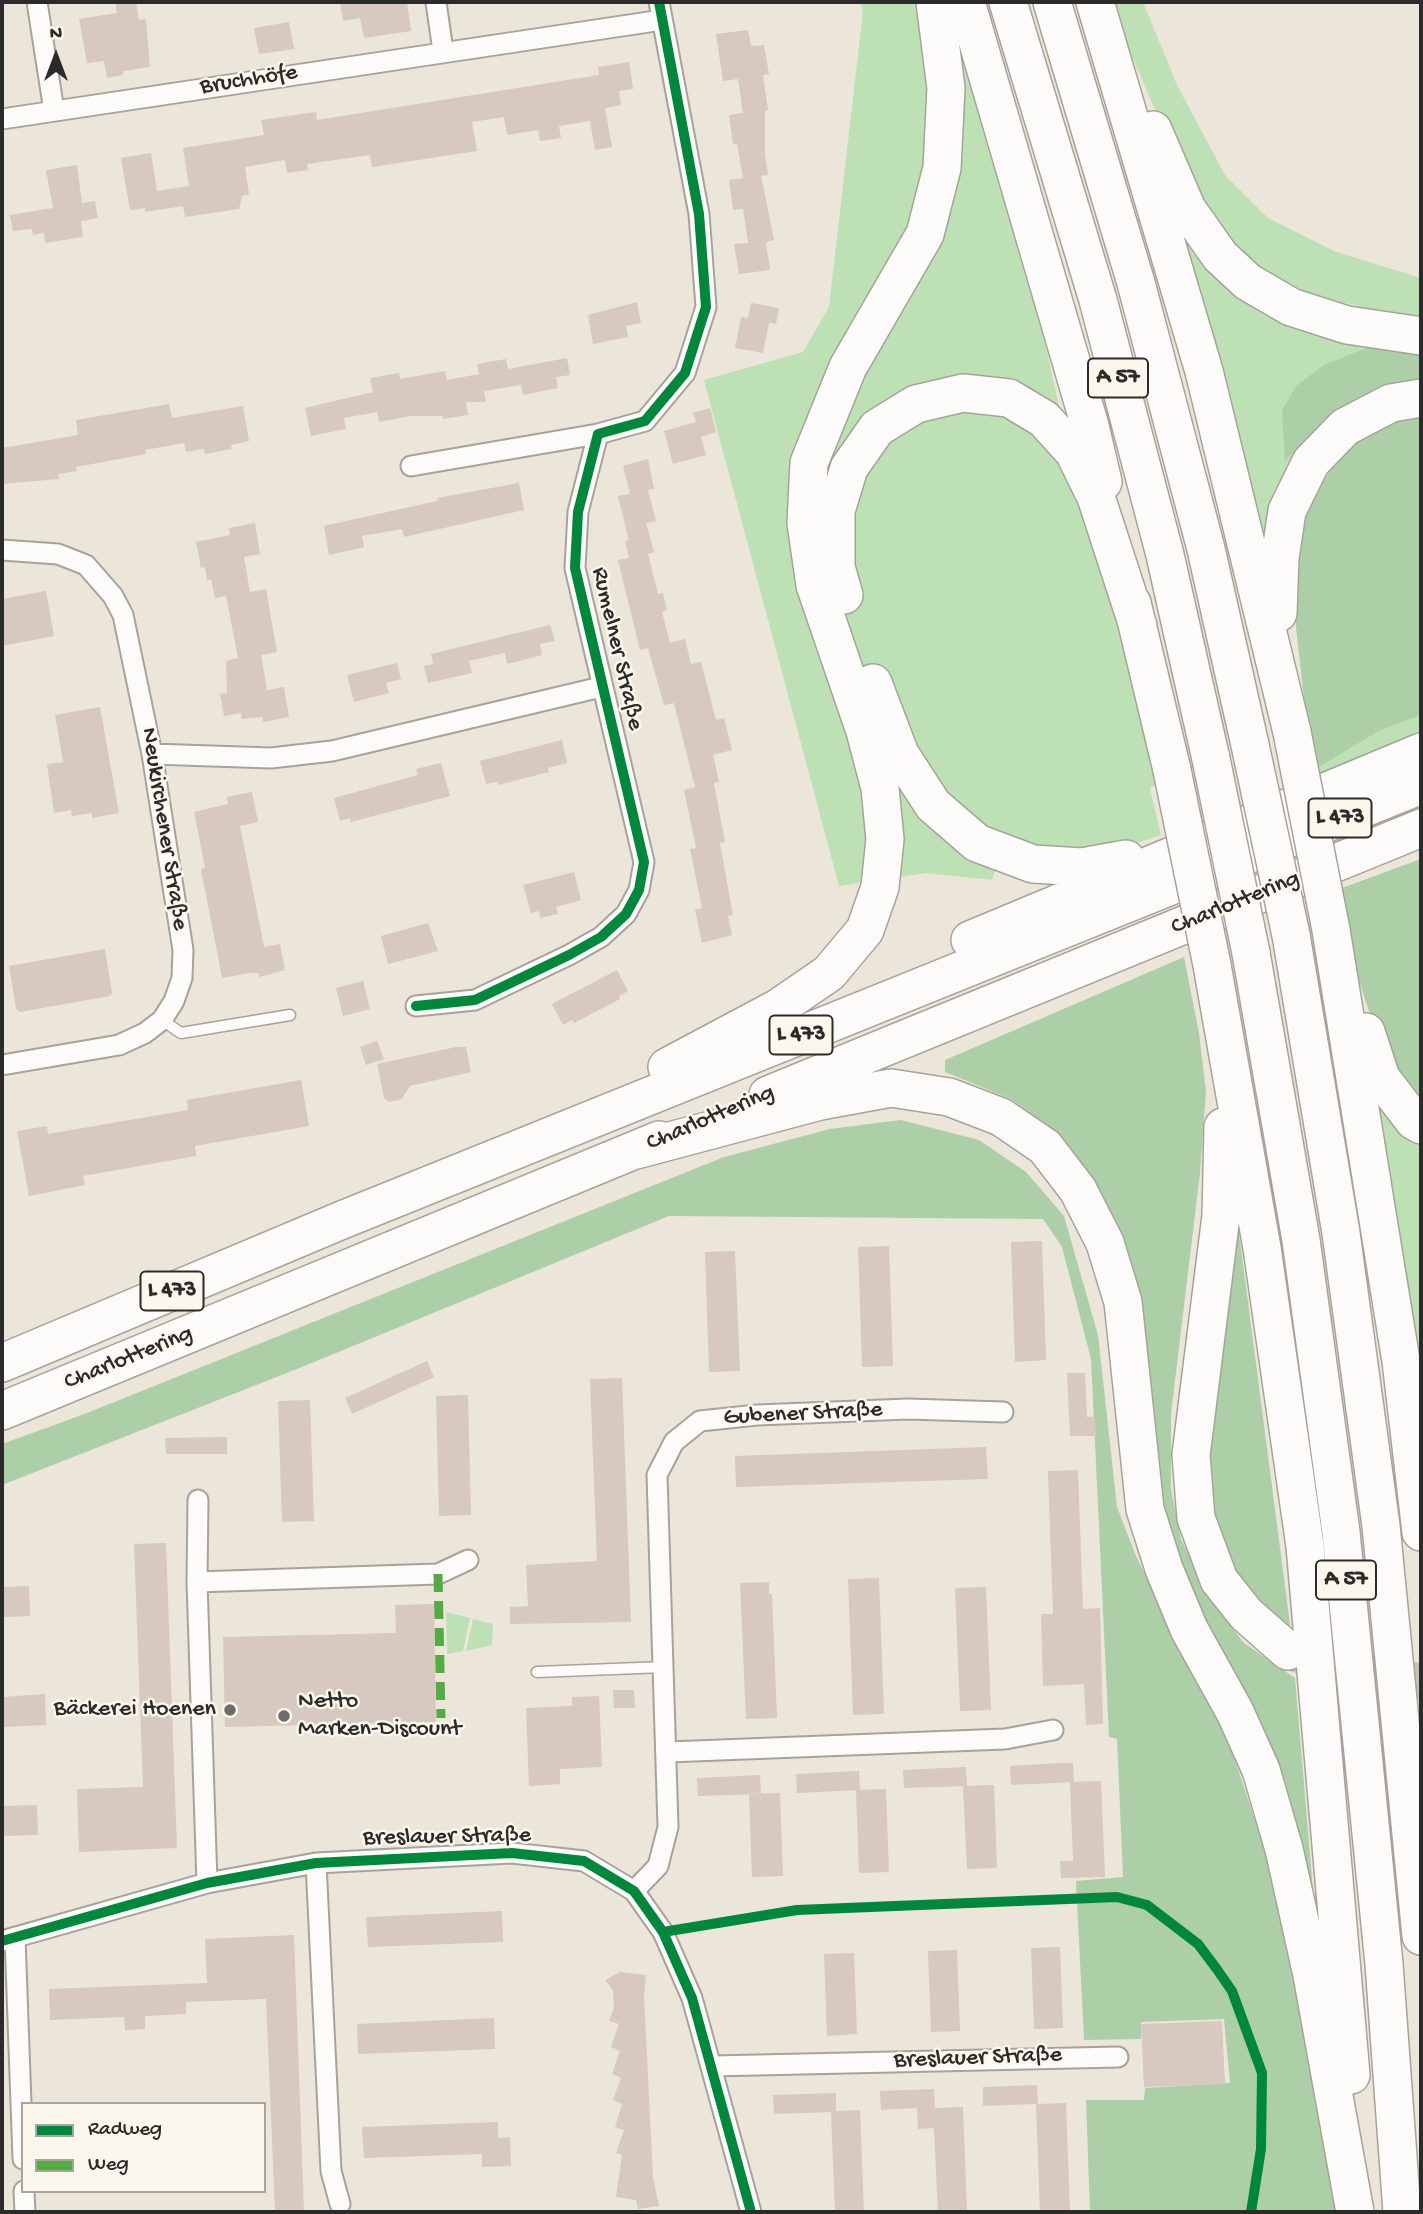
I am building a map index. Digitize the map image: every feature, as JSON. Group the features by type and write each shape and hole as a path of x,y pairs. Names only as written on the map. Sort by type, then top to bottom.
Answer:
{"highway":[{"path":"657,1072 778,1008 829,973 865,930 880,887 885,839 880,788 865,731 815,585 806,523 809,463 848,367 925,234 942,169 946,88 934,2"},
{"path":"966,2 1090,426 1172,770 1212,965 1262,1248 1305,1546 1333,1843 1362,2212"},
{"name":"A 57","path":"1008,2 1098,300 1165,555 1251,953 1301,1240 1341,1532 1384,1964 1402,2212"},
{"name":"A 57","path":"1052,2 1136,283 1206,549 1291,935 1341,1233 1381,1526 1421,1936"},
{"path":"1095,2 1119,49 1187,209 1220,256 1248,282 1291,307 1347,325 1421,336"},
{"path":"1095,2 1204,371 1292,732 1331,930 1401,1361 1421,1532"},
{"path":"1138,626 1096,497 1074,452 1044,419 1009,398 963,393 916,404 877,428 849,468 836,512 836,568 867,667 900,754 933,805 978,843 1033,864 1082,867 1212,838"},
{"path":"1292,732 1277,609 1287,511 1311,462 1345,428 1391,403 1421,398"},
{"path":"342,1220 469,1148 1421,752"},
{"name":"Charlottering","path":"2,1363 342,1220 1421,785"},
{"name":"Charlottering","path":"2,1411 1421,828"},
{"path":"1349,859 1398,855 1421,849"},
{"path":"1331,930 1381,1078 1414,1121 1421,1125"},
{"path":"1212,965 1224,1150 1221,1216 1199,1370 1191,1455 1196,1518 1219,1580 1246,1614 1288,1651"},
{"path":"636,1150 820,1101 891,1088 949,1097 1001,1117 1045,1147 1078,1190 1105,1243 1122,1302 1145,1509 1164,1569 1189,1629 1235,1712 1261,1770 1284,1849 1312,1975 1355,2212"}],"street":[{"path":"37,2 54,111"},
{"path":"436,2 443,51"},
{"path":"411,466 598,435 645,421 685,373 706,307 699,214 660,11"},
{"name":"Bruchhöfe","path":"2,119 443,51 660,11"},
{"name":"Rumelner Straße","path":"416,1006 475,1000 601,937 626,914 639,890 644,862 575,568 578,512 598,435"},
{"name":"Neukirchener Straße","path":"2,550 58,554 86,565 113,596 131,642 183,950 182,978 174,1001 162,1020 145,1033 119,1045 2,1065"},
{"name":"Rumelner Straße","path":"152,754 271,758 332,751 601,687"},
{"name":"Gubener Straße","path":"634,1891 658,1867 668,1827 657,1475 674,1442 700,1421 757,1415 908,1409 1003,1412"},
{"path":"198,1500 197,1582 207,1883"},
{"path":"197,1582 438,1574 468,1560"},
{"path":"667,1752 1005,1739 1053,1730"},
{"name":"Breslauer Straße","path":"21,2128 9,1939 207,1883 316,1863 512,1853 584,1861 634,1891 663,1932 692,1998 751,2212"},
{"path":"316,1863 331,2171 341,2203"},
{"name":"Breslauer Straße","path":"712,2066 1118,2057"},
{"path":"24,2193 25,2212"}],"lane":[{"path":"162,1020 181,1033 290,1015"},
{"path":"537,1672 664,1667"}],"green space":[{"path":"860,2 948,2 1011,191 1075,477 1120,612 1156,785 1150,788 1161,835 1128,846 1052,850 1006,836 992,880 926,873 839,886 704,380 803,352 829,307 863,11"},
{"path":"1108,2 1143,2 1177,85 1225,175 1268,218 1334,251 1421,278 1421,316 1363,308 1307,292 1260,269 1225,236 1190,189"},
{"path":"1179,222 1371,346 1285,461 1330,416 1362,396 1404,381 1421,380 1338,425 1267,569"},
{"path":"1371,346 1421,349 1421,380 1404,381 1362,396 1330,416 1285,461 1282,411 1296,386 1324,365"},
{"path":"1421,415 1421,715 1379,731 1319,767 1315,746 1311,747 1306,716 1294,610 1297,550 1307,513 1318,488 1341,456 1360,440 1401,420"},
{"path":"1421,715 1421,739 1321,779 1319,767 1379,731"},
{"path":"1421,859 1421,1109 1386,1065 1331,892"},
{"path":"1184,957 1199,1033 1206,1091 1200,1173 1171,1414 1171,1489 1181,1539 1211,1600 1244,1643 1295,1678 1315,1913 1210,1646 1152,1477 1130,1269 1101,1192 1057,1132 1011,1099 945,1072 945,1060"},
{"path":"1373,1087 1421,1133 1421,1398"},
{"path":"901,1120 979,1140 1026,1172 1064,1216 1098,1335 1117,1507 1136,1556 1231,1748 1272,1872 1340,2212 1090,2212 1086,2100 1144,2100 1145,2088 1230,2083 1224,2019 1141,2022 1141,2039 1084,2040 1076,1881 1123,1877 1117,1739 1109,1737 1091,1359 1062,1247 1043,1219 669,1216 302,1367 2,1485 2,1444 87,1413 724,1157 830,1129"},
{"path":"1232,1179 1292,1640 1244,1597 1212,1543 1198,1442"},
{"path":"446,1612 470,1618 463,1651 447,1654"},
{"path":"473,1619 493,1624 492,1645 466,1651"}],"building":[{"path":"115,2 136,2 139,20 146,19 150,67 123,71 123,75 107,78 104,61 87,63 79,19 117,13"},
{"path":"340,2 407,2 411,31 364,38 360,18 343,21"},
{"path":"289,22 294,49 259,54 254,28"},
{"path":"748,30 751,46 764,45 769,74 763,75 768,110 765,111 765,155 768,175 761,176 774,240 766,242 770,270 739,274 734,244 748,243 743,209 733,210 729,180 743,178 737,144 733,144 729,115 743,113 738,79 723,81 716,34"},
{"path":"629,62 633,89 619,91 621,105 605,108 612,147 595,150 590,121 559,126 561,138 540,141 538,130 507,135 504,117 472,122 477,151 372,167 370,155 307,164 308,170 287,173 285,160 245,167 249,194 242,196 239,209 185,217 183,206 145,212 145,208 130,210 121,158 151,153 157,191 189,186 183,148 264,135 261,120 316,112 317,120 599,75 598,67"},
{"path":"77,165 82,203 95,201 98,218 81,221 83,237 45,243 44,233 33,235 32,229 13,231 10,215 53,208 46,170"},
{"path":"637,302 641,323 626,326 628,337 593,344 588,315"},
{"path":"751,303 779,308 776,324 769,323 763,353 735,348 741,317 748,318"},
{"path":"567,358 570,375 556,377 558,388 523,395 521,385 484,391 486,402 466,402 468,415 443,419 443,416 411,416 379,422 377,412 344,418 346,429 311,436 305,408 373,392 370,378 399,373 400,379 445,371 447,380 479,374 477,364 506,359 508,369"},
{"path":"169,404 172,418 243,406 249,441 231,445 232,449 205,454 204,449 186,452 184,443 145,450 146,454 76,467 77,471 58,474 59,479 2,484 2,448 78,435 76,420"},
{"path":"710,408 716,432 701,437 706,455 673,464 664,431 696,422 693,413"},
{"path":"648,459 654,489 648,490 656,521 646,523 654,552 648,554 658,594 663,593 667,610 662,612 670,643 685,639 691,664 701,662 716,720 724,718 732,750 713,755 719,782 714,783 725,842 720,843 733,915 728,916 732,935 702,943 695,910 702,908 690,849 696,848 684,790 695,787 674,703 664,705 648,648 640,650 618,560 629,558 625,541 629,540 618,496 630,494 623,466"},
{"path":"519,483 524,510 404,537 402,529 362,536 364,547 329,555 324,526 437,501 437,498"},
{"path":"255,523 260,554 244,557 250,592 266,589 277,652 261,655 267,690 284,687 289,717 263,722 262,717 242,719 241,713 224,716 220,694 227,693 226,661 238,658 226,596 215,598 211,579 207,580 205,567 201,568 196,542 230,535 229,528"},
{"path":"46,591 54,636 2,646 2,599"},
{"path":"550,625 555,641 540,644 542,655 507,664 505,653 469,661 472,673 428,683 424,666 433,664 431,654"},
{"path":"397,663 401,679 386,683 389,693 354,702 347,675"},
{"path":"100,707 119,813 92,818 92,813 72,816 71,810 54,813 47,764 63,762 55,715"},
{"path":"562,740 567,763 548,768 549,772 498,785 497,782 486,784 480,761"},
{"path":"441,763 450,796 351,822 350,818 340,821 334,798 418,775 416,769"},
{"path":"252,792 258,822 240,826 264,947 280,944 285,970 259,977 259,973 250,973 222,978 201,869 205,868 194,812 228,804 227,797"},
{"path":"574,872 581,900 556,907 558,914 540,918 539,911 531,913 523,885"},
{"path":"428,923 438,951 388,964 381,936"},
{"path":"105,949 112,993 110,996 20,1012 16,1009 9,966"},
{"path":"617,970 628,991 619,996 620,999 574,1023 572,1020 563,1025 552,1004"},
{"path":"363,981 370,1009 343,1016 336,988"},
{"path":"377,1041 384,1059 366,1065 360,1047"},
{"path":"466,1047 471,1072 410,1086 402,1099 389,1102 384,1098 377,1064"},
{"path":"301,1080 309,1126 195,1146 196,1156 83,1176 85,1185 29,1196 17,1131 47,1126 48,1134 188,1110 187,1100"},
{"path":"1042,1241 1046,1360 1015,1362 1011,1242"},
{"path":"889,1246 893,1366 862,1367 858,1247"},
{"path":"735,1251 740,1371 709,1372 705,1252"},
{"path":"427,1361 434,1377 352,1414 345,1398"},
{"path":"1067,1373 1085,1373 1087,1417 1095,1417 1096,1436 1070,1436"},
{"path":"622,1378 631,1622 510,1624 510,1607 528,1606 526,1565 597,1561 590,1379"},
{"path":"468,1395 471,1515 439,1516 436,1396"},
{"path":"310,1400 314,1521 282,1522 278,1401"},
{"path":"227,1437 227,1454 166,1454 165,1438"},
{"path":"986,1447 988,1479 736,1487 735,1456"},
{"path":"1078,1470 1083,1609 1100,1608 1103,1724 1086,1725 1084,1684 1043,1686 1041,1614 1053,1614 1048,1471"},
{"path":"166,1543 177,1848 79,1852 77,1789 143,1787 134,1544"},
{"path":"879,1578 884,1714 853,1715 848,1579"},
{"path":"769,1582 769,1594 772,1594 777,1718 746,1719 740,1583"},
{"path":"29,1586 30,1616 2,1617 2,1587"},
{"path":"986,1587 991,1710 960,1711 955,1588"},
{"path":"434,1604 436,1722 225,1727 223,1637 396,1633 395,1605"},
{"path":"613,1690 634,1690 635,1708 614,1708"},
{"path":"45,1694 46,1725 2,1727 2,1697"},
{"path":"599,1696 602,1767 560,1769 560,1784 529,1786 526,1708 572,1706 572,1697"},
{"path":"1073,1763 1074,1782 1011,1785 1010,1766"},
{"path":"966,1767 967,1786 904,1788 903,1770"},
{"path":"859,1771 860,1790 797,1793 796,1774"},
{"path":"760,1775 761,1794 698,1796 697,1778"},
{"path":"1101,1781 1105,1877 1061,1878 1060,1861 1073,1861 1070,1782"},
{"path":"994,1785 997,1868 967,1869 963,1786"},
{"path":"886,1789 889,1872 859,1873 856,1790"},
{"path":"780,1793 783,1876 752,1877 749,1794"},
{"path":"37,1805 38,1835 2,1836 2,1806"},
{"path":"502,1911 503,1942 368,1947 366,1917"},
{"path":"294,1935 304,2212 275,2212 266,1999 186,2002 186,2014 145,2016 145,2029 125,2030 124,2017 50,2020 49,1989 207,1983 205,1939"},
{"path":"1060,1947 1063,2028 1034,2029 1031,1948"},
{"path":"957,1950 960,2031 931,2032 928,1951"},
{"path":"854,1953 857,2034 827,2036 824,1954"},
{"path":"620,1972 646,1975 644,1996 653,2178 659,2206 638,2209 636,2200 616,2197 622,2155 616,2153 624,2130 615,2127 622,2104 613,2100 621,2078 612,2074 620,2051 611,2047 619,2024 609,2021 614,2008 613,1990 605,1980"},
{"path":"494,2018 495,2049 358,2054 357,2024"},
{"path":"1222,2021 1225,2084 1144,2087 1141,2024"},
{"path":"1037,2085 1038,2104 1066,2103 1070,2212 1040,2212 1036,2104 983,2106 983,2087"},
{"path":"934,2089 935,2108 963,2107 967,2212 938,2212 934,2128 918,2129 917,2108 881,2110 880,2091"},
{"path":"836,2093 836,2111 860,2110 864,2212 835,2212 831,2112 774,2114 773,2095"},
{"path":"498,2122 498,2138 510,2137 511,2166 482,2167 482,2154 364,2158 362,2127"}],"tunnel":[{"path":"1288,1651 1337,1667 1402,1681 1421,1681"}],"marked path":[{"path":"438,1574 441,1718"}],"cycle path":[{"path":"416,1006 475,1000 569,955 601,937 626,914 639,890 644,862 575,568 578,512 598,434 645,421 685,373 706,307 699,214 659,2"},
{"path":"2,1941 207,1883 316,1863 512,1853 584,1861 634,1891 663,1932 692,1998 751,2212"},
{"path":"663,1932 797,1910 1117,1897 1147,1905 1198,1944 1232,1991 1262,2073 1261,2149 1251,2212"}],"place":[{"name":"Bäckerei Hoenen","path":"230,1710"},
{"name":"Netto Marken-Discount","path":"284,1716"}]}
